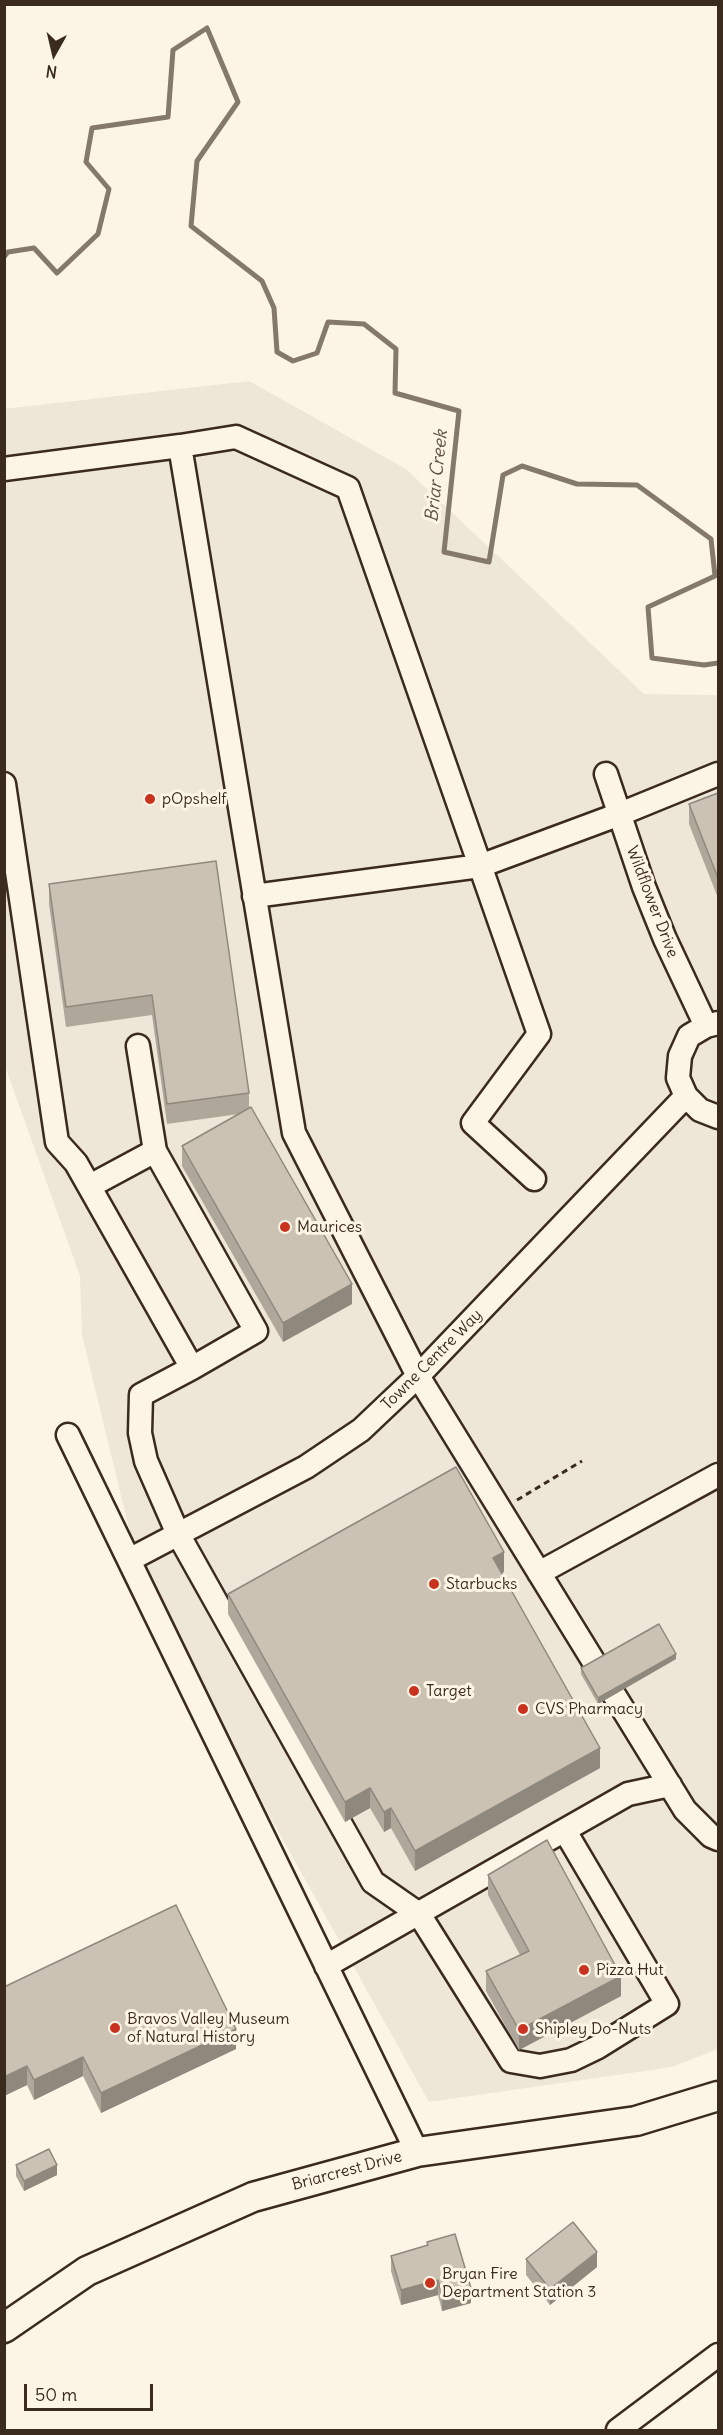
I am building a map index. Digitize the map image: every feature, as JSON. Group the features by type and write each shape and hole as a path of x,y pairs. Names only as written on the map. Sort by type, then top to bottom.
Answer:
{"main road":[{"name":"Briarcrest Drive","path":"14,2322 87,2271 253,2197 417,2152 636,2121 718,2096"}],"street":[{"path":"4,468 236,437 348,488 539,1034 473,1123 534,1179"},
{"path":"180,446 294,1133 418,1376 685,1810 711,1836 718,1839"},
{"name":"Wildflower Drive","path":"606,774 644,887 665,939 712,1025"},
{"path":"254,896 480,866 620,814 718,774"},
{"path":"4,784 57,1142 76,1163 90,1186 192,1368"},
{"path":"712,1025 688,1036 680,1056 678,1078 686,1096 700,1110 718,1117"},
{"path":"138,1046 155,1151 256,1331 141,1395 140,1433 146,1461 178,1534 373,1882 418,1914 511,2061 540,2066 572,2060 598,2047 667,2004 565,1831"},
{"name":"Towne Centre Way","path":"129,1560 306,1467 361,1430 418,1376 686,1096"},
{"path":"90,1186 155,1151"},
{"path":"68,1435 417,2152"},
{"path":"540,1573 718,1475"},
{"path":"326,1966 628,1794 670,1785"},
{"path":"618,2430 718,2355"}],"path":[{"path":"501,1510 582,1461"}],"shaded area":[{"path":"249,381 406,469 644,694 718,695 718,2049 672,2067 429,2102 144,1590 82,1335 80,1276 5,1066 4,409"}],"building":[{"path":"718,793 718,878 689,804"},
{"path":"216,861 249,1093 167,1104 152,995 66,1007 49,884"},
{"path":"251,1107 352,1284 283,1323 182,1146"},
{"name":"Target","path":"456,1467 504,1552 493,1558 600,1748 415,1851 391,1808 384,1812 370,1788 345,1802 228,1594"},
{"path":"659,1624 676,1654 598,1698 581,1668"},
{"path":"547,1840 621,1976 519,2030 486,1971 529,1951 488,1875"},
{"name":"Bravos Valley Museum of Natural History","path":"176,1905 236,2029 101,2093 83,2057 34,2080 27,2066 4,2077 4,1987"},
{"path":"49,2149 57,2165 24,2181 16,2165"},
{"path":"573,2222 597,2252 550,2289 526,2259"},
{"name":"Bryan Fire Department Station 3","path":"455,2234 471,2288 442,2296 438,2280 401,2290 391,2256"}],"waterway":[{"name":"Briar Creek","path":"4,257 8,252 34,248 57,273 98,234 109,189 86,162 92,128 168,117 173,50 207,28 238,102 197,161 191,226 262,281 274,308 277,352 293,361 317,353 328,322 364,324 396,349 395,393 459,411 444,552 489,562 503,475 522,466 577,484 637,485 711,539 715,576 648,607 652,658 704,665 718,663"}],"place":[{"name":"pOpshelf","path":"150,799"},
{"name":"Maurices","path":"285,1227"},
{"name":"Starbucks","path":"434,1584"},
{"name":"Target","path":"414,1691"},
{"name":"CVS Pharmacy","path":"523,1709"},
{"name":"Pizza Hut","path":"584,1970"},
{"name":"Bravos Valley Museum of Natural History","path":"115,2028"},
{"name":"Shipley Do-Nuts","path":"523,2029"},
{"name":"Bryan Fire Department Station 3","path":"430,2283"}]}
